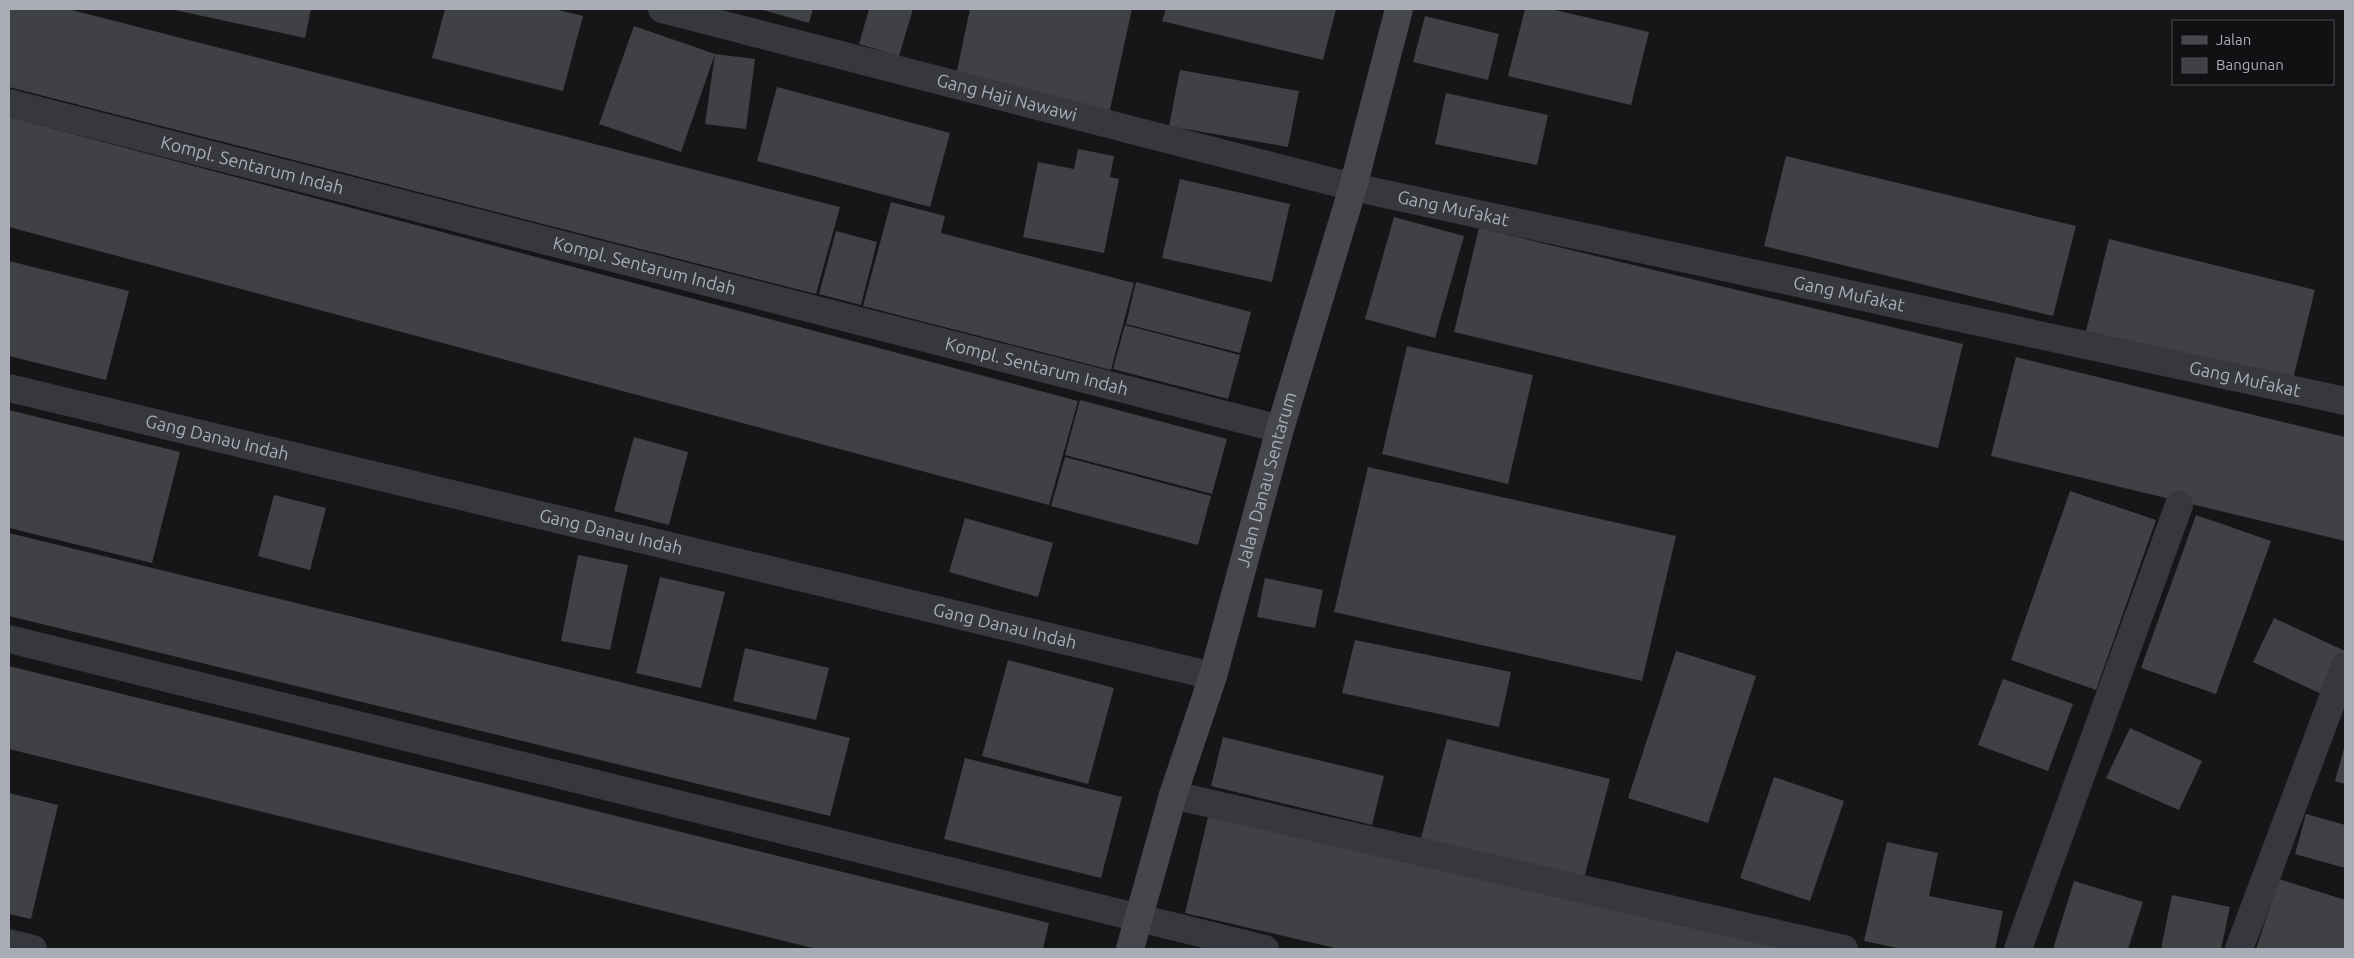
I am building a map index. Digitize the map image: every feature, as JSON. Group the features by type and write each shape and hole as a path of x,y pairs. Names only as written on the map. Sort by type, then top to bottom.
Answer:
{"street":[{"name":"Gang Haji Nawawi","path":"662,9 1353,187"},
{"name":"Jalan Danau Sentarum","path":"1130,949 1173,795 1213,676 1280,430 1353,187 1399,9"},
{"name":"Kompl. Sentarum Indah","path":"9,103 1280,430"},
{"name":"Gang Mufakat","path":"1353,187 2345,401"},
{"name":"Gang Danau Indah","path":"9,388 1213,676"},
{"path":"2018,949 2179,505"},
{"path":"9,639 1265,949"},
{"path":"2239,949 2345,666"},
{"path":"1173,795 1844,949"},
{"path":"9,943 33,949"}],"building":[{"path":"9,9 68,9 840,207 816,294 9,87"},
{"path":"170,9 311,9 305,38"},
{"path":"445,9 554,9 583,16 563,91 432,58"},
{"path":"759,9 813,9 809,23"},
{"path":"869,9 913,9 899,56 859,44"},
{"path":"970,9 1132,9 1109,114 955,80"},
{"path":"1166,9 1336,9 1323,60 1162,21"},
{"path":"1525,9 1551,9 1649,32 1631,105 1508,76"},
{"path":"1425,16 1499,34 1488,80 1413,62"},
{"path":"634,26 715,54 681,152 599,124"},
{"path":"715,54 755,59 746,129 705,124"},
{"path":"1180,70 1299,91 1288,147 1169,126"},
{"path":"777,87 950,133 930,207 757,161"},
{"path":"1446,93 1548,115 1537,165 1435,144"},
{"path":"9,117 1078,401 1049,505 9,227"},
{"path":"1078,149 1114,156 1110,177 1119,179 1104,253 1023,237 1038,162 1074,169"},
{"path":"1786,156 2076,226 2053,316 1764,246"},
{"path":"1180,179 1290,204 1272,282 1162,258"},
{"path":"891,202 945,216 941,233 1134,283 1111,370 863,306"},
{"path":"1394,217 1464,236 1435,338 1365,319"},
{"path":"1479,228 1963,344 1938,448 1454,332"},
{"path":"836,231 877,242 861,305 819,294"},
{"path":"2109,239 2315,290 2293,379 2086,331"},
{"path":"9,261 129,291 106,380 9,356"},
{"path":"1136,282 1251,312 1240,353 1126,324"},
{"path":"1125,325 1240,355 1228,399 1113,369"},
{"path":"1407,346 1533,375 1508,484 1382,454"},
{"path":"2016,357 2345,437 2345,541 1991,456"},
{"path":"1080,400 1227,439 1212,494 1065,455"},
{"path":"9,410 180,452 152,563 9,528"},
{"path":"634,437 688,452 669,525 614,511"},
{"path":"1065,457 1211,496 1198,545 1051,506"},
{"path":"1368,467 1676,536 1642,681 1334,612"},
{"path":"2070,491 2156,520 2096,690 2011,660"},
{"path":"274,495 326,508 310,570 258,556"},
{"path":"2196,515 2271,541 2216,694 2141,668"},
{"path":"965,518 1053,543 1038,597 949,572"},
{"path":"9,533 850,738 830,816 9,616"},
{"path":"578,555 628,565 610,650 561,641"},
{"path":"660,577 725,592 701,688 636,673"},
{"path":"1265,578 1323,590 1315,628 1257,617"},
{"path":"2274,618 2345,651 2345,661 2328,697 2253,662"},
{"path":"1355,640 1511,672 1499,727 1342,693"},
{"path":"745,648 829,668 816,720 733,701"},
{"path":"1676,651 1756,676 1708,823 1628,798"},
{"path":"1008,660 1114,688 1088,784 982,756"},
{"path":"9,666 1049,923 1043,949 817,949 9,749"},
{"path":"2003,679 2073,704 2048,771 1978,745"},
{"path":"2130,728 2202,761 2179,810 2106,778"},
{"path":"1223,737 1384,776 1372,825 1211,786"},
{"path":"1447,739 1610,779 1584,878 1421,838"},
{"path":"2345,745 2345,784 2335,781"},
{"path":"965,758 1122,797 1101,878 944,839"},
{"path":"1774,777 1844,801 1810,901 1740,878"},
{"path":"9,793 58,805 31,919 9,914"},
{"path":"1209,813 1798,949 1339,949 1185,913"},
{"path":"2306,814 2345,825 2345,868 2295,854"},
{"path":"1887,842 1938,853 1929,896 2003,911 1995,949 1902,949 1864,941"},
{"path":"2279,879 2345,900 2345,949 2256,949"},
{"path":"2074,881 2143,902 2128,949 2053,949"},
{"path":"2172,895 2230,907 2221,949 2161,949"}]}
